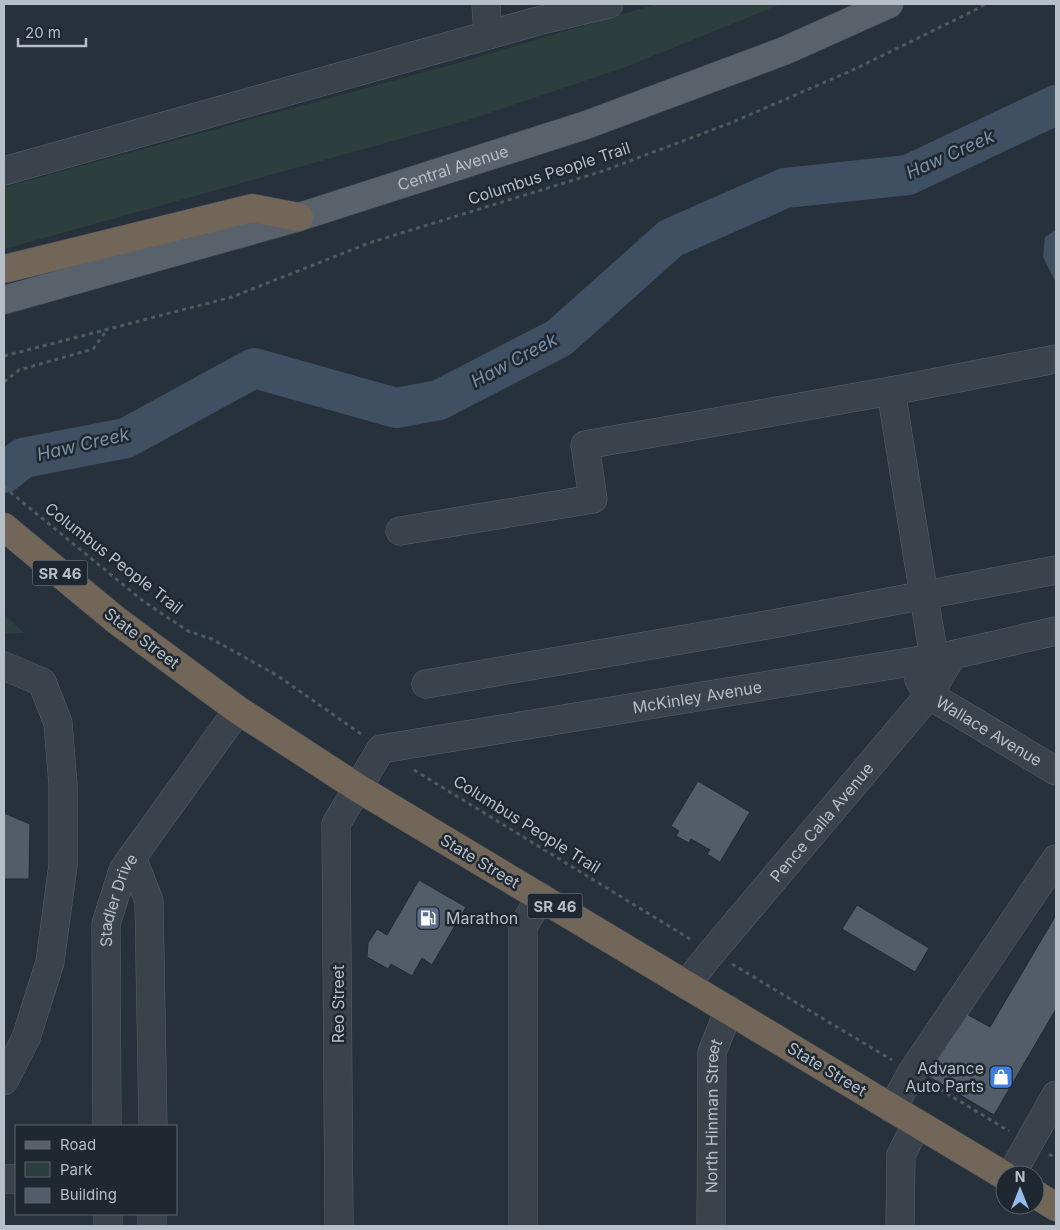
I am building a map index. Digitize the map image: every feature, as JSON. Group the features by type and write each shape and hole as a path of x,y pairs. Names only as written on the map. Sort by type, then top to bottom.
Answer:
{"highway":[{"path":"4,269 252,208 299,218"},
{"name":"State Street","path":"4,527 116,620 238,710 358,788 995,1170"},
{"path":"1045,1200 1056,1207"}],"main road":[{"name":"Central Avenue","path":"4,300 299,218 586,125 784,51 889,4"}],"street":[{"path":"486,4 488,35"},
{"path":"4,171 488,35 609,4"},
{"path":"400,531 594,499 585,445 891,391 1056,359"},
{"path":"891,391 924,595 943,656"},
{"path":"426,684 647,647 1056,570"},
{"name":"McKinley Avenue","path":"381,749 907,663 1056,631"},
{"name":"Pence Calla Avenue","path":"686,984 929,695 943,656"},
{"name":"Wallace Avenue","path":"907,663 929,695 1056,771"},
{"path":"4,666 42,682 58,723 63,785 63,865 50,962 26,1038 4,1081"},
{"name":"Stadler Drive","path":"107,1125 106,924 123,870 238,710"},
{"path":"358,788 381,749"},
{"name":"Reo Street","path":"339,1226 336,824 358,788"},
{"path":"132,858 149,901 153,1125"},
{"path":"892,1108 912,1072 1056,859"},
{"path":"523,1226 523,926 541,897"},
{"name":"North Hinman Street","path":"711,1226 712,1052 729,1010"},
{"path":"1018,1165 1056,1095"},
{"path":"900,1226 901,1155 917,1123"}],"path":[{"name":"Columbus People Trail","path":"4,356 232,298 369,243 604,171 733,122 855,69 985,4"},
{"path":"4,382 19,370 94,349 107,329"},
{"name":"Columbus People Trail","path":"4,486 144,601 188,631 212,639 278,676 352,726 381,749 712,952 1056,1159"}],"green space":[{"path":"657,4 781,4 623,68 468,120 4,249 4,187 451,65"},
{"path":"4,614 24,633 4,634"}],"water":[{"path":"1056,230 1056,283 1043,257 1045,237"}],"building":[{"path":"698,781 750,812 720,862 707,854 710,850 691,839 689,843 676,836 679,831 671,826"},
{"path":"4,813 30,824 29,879 4,879"},
{"name":"Marathon","path":"419,880 466,907 432,965 422,958 412,976 391,964 388,969 367,957 368,943 377,929 387,935"},
{"path":"857,905 929,948 915,972 842,929"},
{"path":"1056,915 1056,1009 994,1115 926,1075 963,1012 990,1027"}],"waterway":[{"name":"Haw Creek","path":"4,473 23,458 126,438 254,368 396,408 439,400 559,338 671,238 785,188 908,175 1056,105"}],"place":[{"name":"Marathon","path":"428,918"},
{"name":"Advance Auto Parts","path":"1001,1077"}]}
